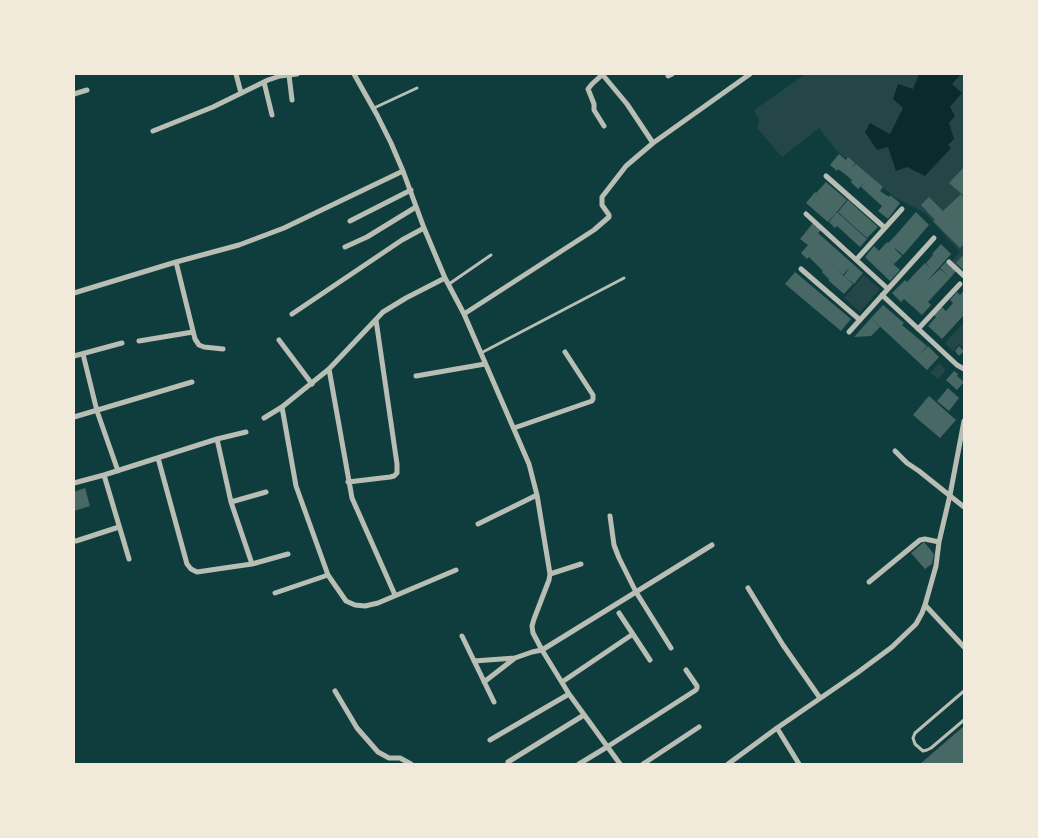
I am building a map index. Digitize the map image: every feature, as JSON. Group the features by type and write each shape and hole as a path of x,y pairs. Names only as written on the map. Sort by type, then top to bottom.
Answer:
{"street":[{"path":"236,74 241,93"},
{"path":"153,132 213,108 274,76 297,74"},
{"path":"354,74 374,108 391,143 445,278 464,314 529,464 537,495 550,574 534,618 533,633 569,694 620,764"},
{"path":"604,126 594,110 594,104 588,89 602,74 627,104 653,143"},
{"path":"464,314 594,230 609,217 602,204 602,197 626,166 653,143 750,74"},
{"path":"289,75 292,100"},
{"path":"264,82 272,115"},
{"path":"74,94 87,90"},
{"path":"74,293 239,245 284,228 403,171"},
{"path":"826,176 885,228"},
{"path":"350,221 411,190"},
{"path":"345,247 367,237 416,207"},
{"path":"856,260 902,209"},
{"path":"806,214 888,289"},
{"path":"292,314 402,240 424,228"},
{"path":"850,332 934,238"},
{"path":"176,262 195,339 204,348 223,349"},
{"path":"949,262 964,276"},
{"path":"801,269 860,320"},
{"path":"264,418 282,407 329,369 383,312 445,278"},
{"path":"918,330 960,284"},
{"path":"882,295 956,365 964,369"},
{"path":"348,482 390,477 394,476 397,472 376,320"},
{"path":"139,341 193,332"},
{"path":"279,340 312,384"},
{"path":"74,356 122,343"},
{"path":"514,428 594,399 565,352"},
{"path":"83,354 97,411 118,471"},
{"path":"416,376 485,364"},
{"path":"329,369 352,498 395,595"},
{"path":"74,417 192,382"},
{"path":"282,407 296,486 328,575 346,601 354,605 365,606 378,603 456,570"},
{"path":"728,764 857,673 897,643 916,624 925,605 936,566 939,542 964,420"},
{"path":"74,483 246,432"},
{"path":"217,440 231,502 252,564"},
{"path":"895,451 907,463 919,470 964,507"},
{"path":"158,458 187,564 191,569 197,572 252,564 288,554"},
{"path":"104,475 129,559"},
{"path":"231,502 266,492"},
{"path":"478,524 537,495"},
{"path":"610,516 614,545 636,592 671,648"},
{"path":"76,541 119,526"},
{"path":"869,582 920,540 925,539 939,542"},
{"path":"474,661 515,658 542,650 712,545"},
{"path":"550,574 581,564"},
{"path":"275,593 328,575"},
{"path":"748,588 783,645 820,698"},
{"path":"925,605 964,647"},
{"path":"619,613 650,660"},
{"path":"562,682 633,634"},
{"path":"462,636 494,702"},
{"path":"484,682 515,658"},
{"path":"579,764 696,690 697,686 686,670"},
{"path":"334,691 357,728 378,752 389,758 400,758 411,764"},
{"path":"490,740 569,694"},
{"path":"508,762 584,715"},
{"path":"643,764 699,727"},
{"path":"777,728 799,764"}],"lane":[{"path":"374,108 417,88"},
{"path":"449,284 492,255"},
{"path":"480,353 624,278"},
{"path":"964,691 915,733 913,738 914,744 923,751 927,750 964,720"}],"shaded area":[{"path":"806,74 964,74 964,274 951,262 960,252 925,213 896,198 837,151 819,128 782,157 757,128 759,120 754,110"},
{"path":"919,74 961,74 952,84 962,93 950,107 955,116 949,123 954,139 948,145 951,148 925,176 907,167 896,171 888,147 877,150 865,132 870,123 890,134 903,108 893,99 898,84 913,89"},
{"path":"864,275 880,289 860,312 844,298"},
{"path":"964,322 964,348 959,344 953,351 945,343"},
{"path":"939,363 946,370 938,379 930,373"}],"building":[{"path":"839,154 846,160 848,157 855,163 852,167 856,164 883,187 880,191 889,197 890,195 900,203 888,219 878,211 882,206 861,187 865,182 858,189 851,182 852,180 830,165"},
{"path":"964,167 964,196 949,183"},
{"path":"826,182 847,200 828,222 806,203"},
{"path":"961,194 964,198 964,244 960,248 933,221 935,220 921,205 929,197 943,211"},
{"path":"848,200 878,227 867,238 838,212"},
{"path":"837,212 867,239 860,247 837,226 835,228 829,222"},
{"path":"916,212 929,225 903,255 895,248 902,256 894,264 887,258 900,270 890,281 865,257 874,246 879,251"},
{"path":"813,223 821,230 818,233 863,273 854,284 844,276 850,267 843,275 829,263 853,284 844,294 828,280 823,271 809,257 807,259 801,253 808,245 800,239"},
{"path":"941,244 951,254 927,281 940,269 950,278 928,302 931,305 922,315 904,299 901,302 892,293 905,280 907,282 925,263 930,268 926,263"},
{"path":"964,254 964,270 956,263"},
{"path":"947,261 957,270 950,278 940,268"},
{"path":"795,272 851,319 841,331 785,284"},
{"path":"964,290 964,315 942,339 928,326 936,317 934,315 942,307 946,311 953,303 950,300 957,292 960,295"},
{"path":"883,305 904,323 902,325 927,346 919,355 928,346 939,357 927,370 871,318"},
{"path":"871,318 880,327 871,336 854,337"},
{"path":"959,346 964,351 959,356 955,351"},
{"path":"954,371 964,382 957,390 946,380"},
{"path":"948,388 959,398 949,411 937,401"},
{"path":"929,396 956,420 940,438 913,415"},
{"path":"85,488 90,506 74,511 74,492"},
{"path":"924,542 934,554 932,564 925,569 911,553"},
{"path":"964,726 964,764 920,764"}]}
